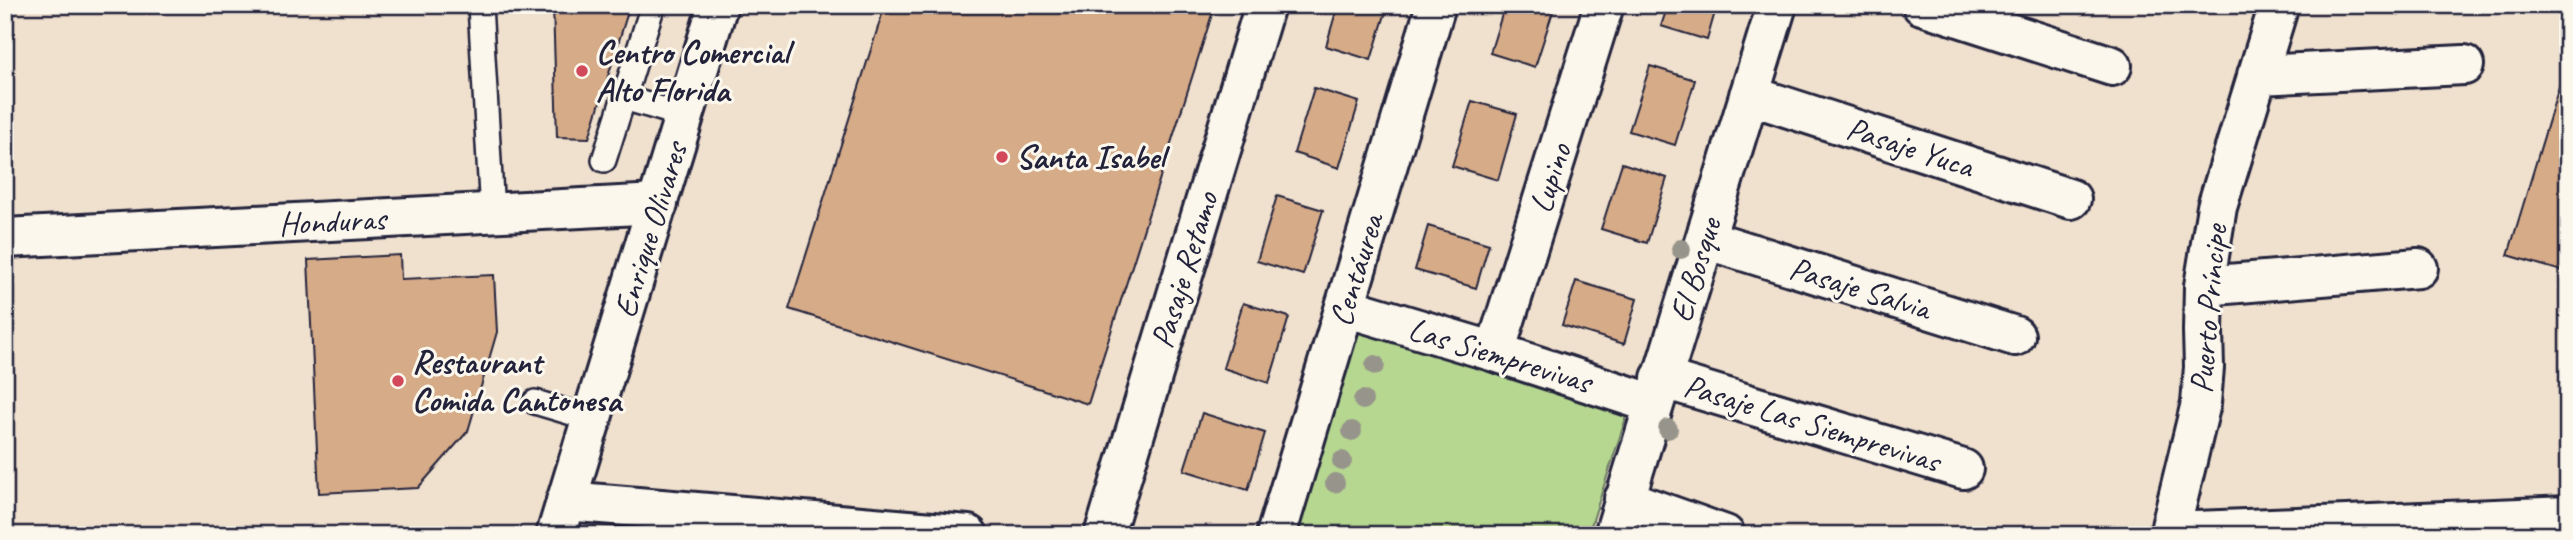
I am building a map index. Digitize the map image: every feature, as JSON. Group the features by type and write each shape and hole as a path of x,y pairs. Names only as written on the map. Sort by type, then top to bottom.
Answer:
{"street":[{"name":"Enrique Olivares","path":"561,518 718,5"},
{"name":"Pasaje Retamo","path":"1104,535 1265,5"},
{"name":"Centáurea","path":"1276,535 1436,5"},
{"name":"Lupino","path":"1495,352 1604,5"},
{"name":"El Bosque","path":"1614,535 1777,5"},
{"path":"1923,5 2112,66"},
{"name":"Puerto Príncipe","path":"2170,533 2201,403 2204,368 2204,286 2217,207 2279,5"},
{"path":"2258,75 2464,65"},
{"name":"Pasaje Yuca","path":"1749,95 2071,199"},
{"name":"Honduras","path":"5,238 658,204"},
{"name":"Pasaje Salvia","path":"1704,239 2015,336"},
{"path":"2204,286 2418,268"},
{"name":"Las Siemprevivas","path":"1345,307 1495,352 1658,391"},
{"name":"Pasaje Las Siemprevivas","path":"1658,391 1963,469"},
{"path":"1625,499 1724,535"},
{"path":"2170,533 2455,528 2568,516"},
{"path":"561,518 968,535"}],"lane":[{"path":"480,5 492,213"},
{"path":"604,160 653,5"},
{"path":"624,98 685,116"},
{"path":"535,402 592,419"}],"green space":[{"path":"1360,327 1625,414 1588,535 1296,535 1293,531 1346,338"}],"building":[{"name":"Centro Comercial Alto Florida","path":"553,5 630,5 589,138 557,137"},
{"name":"Santa Isabel","path":"885,5 1215,5 1088,404 789,309"},
{"path":"1338,5 1388,5 1371,60 1326,46"},
{"path":"1505,5 1555,5 1535,67 1490,53"},
{"path":"1668,5 1717,5 1707,40 1661,26"},
{"path":"2568,57 2568,273 2508,255"},
{"path":"1650,66 1695,80 1675,145 1629,131"},
{"path":"1314,88 1359,102 1339,168 1294,153"},
{"path":"1472,101 1517,114 1498,180 1452,166"},
{"path":"1622,163 1667,178 1647,243 1601,229"},
{"path":"1277,196 1323,210 1303,275 1257,261"},
{"path":"1428,226 1489,244 1476,288 1415,270"},
{"name":"Restaurant Comida Cantonesa","path":"400,255 401,279 494,275 497,332 468,431 418,488 319,493 308,260"},
{"path":"1576,281 1637,299 1624,344 1562,325"},
{"path":"1243,303 1289,317 1269,383 1223,368"},
{"path":"1202,413 1265,433 1248,490 1184,470"}],"place":[{"name":"Centro Comercial Alto Florida","path":"582,71"},
{"name":"Santa Isabel","path":"1002,157"},
{"name":"Restaurant Comida Cantonesa","path":"398,381"}]}
